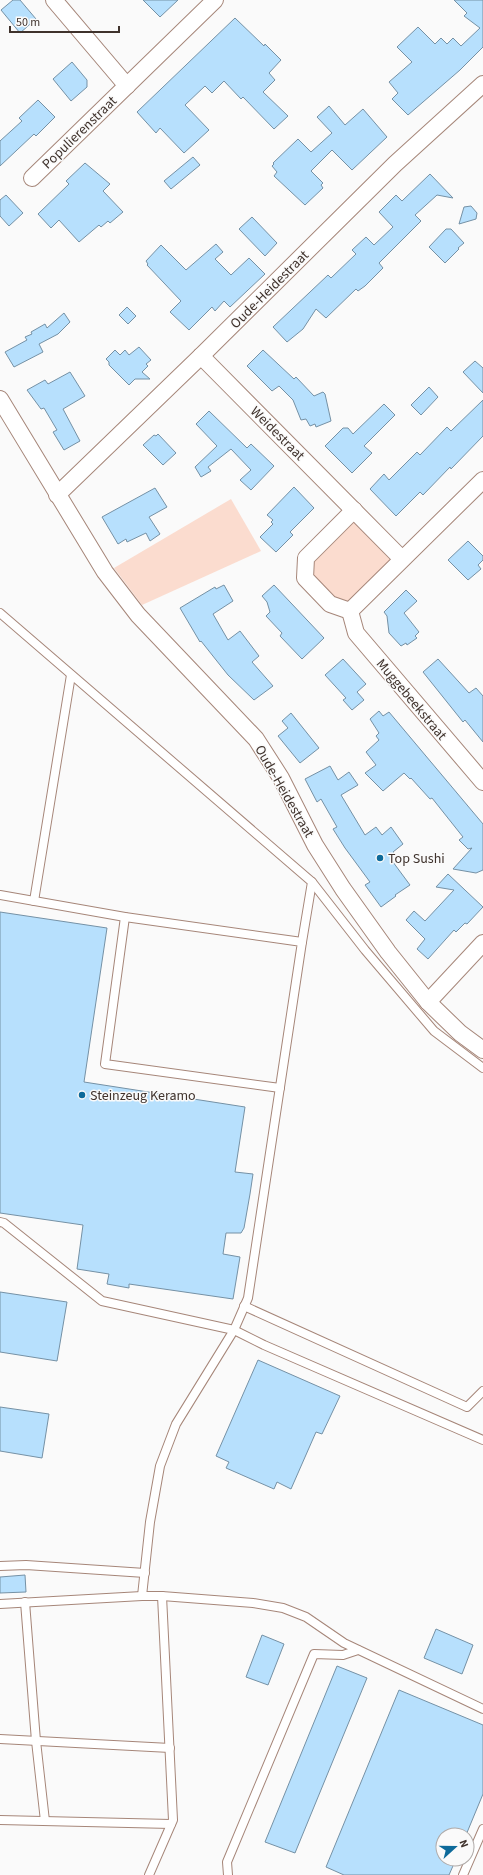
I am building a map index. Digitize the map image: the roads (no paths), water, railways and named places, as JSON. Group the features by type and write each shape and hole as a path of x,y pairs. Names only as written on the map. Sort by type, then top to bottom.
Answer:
{"street":[{"name":"Populierenstraat","path":"54,0 127,86"},
{"name":"Populierenstraat","path":"32,178 215,0"},
{"name":"Oude-Heidestraat","path":"57,495 201,356 395,164 483,84"},
{"name":"Weidestraat","path":"201,356 402,559"},
{"name":"Oude-Heidestraat","path":"0,398 104,572 138,615 256,739 281,778 315,845 343,889 388,952 428,1002 460,1032 483,1050"},
{"path":"354,510 306,558 305,578 330,604 350,611 483,480"},
{"name":"Muggebeekstraat","path":"350,611 356,633 483,782"},
{"path":"428,1002 483,943"}],"lane":[{"path":"0,613 312,882 365,950 434,1031 483,1068"},
{"path":"34,901 71,675"},
{"path":"142,1596 150,1522 160,1466 176,1424 234,1330 248,1298 312,882"},
{"path":"0,895 125,917 302,942"},
{"path":"125,917 106,1064 280,1088"},
{"path":"0,1222 4,1223 102,1301 234,1330 264,1345 483,1440"},
{"path":"244,1306 467,1407 483,1391"},
{"path":"0,1566 26,1565 145,1573"},
{"path":"149,1875 173,1820 162,1596"},
{"path":"0,1604 162,1596 253,1603 283,1608 306,1617 344,1643 483,1709"},
{"path":"25,1602 36,1741 45,1821"},
{"path":"228,1875 227,1862 314,1654 343,1655 358,1650"},
{"path":"0,1739 170,1748"},
{"path":"0,1820 171,1824"},
{"path":"463,1875 483,1829"}],"place":[{"name":"Top Sushi","path":"380,858"},
{"name":"Steinzeug Keramo","path":"82,1095"}]}
